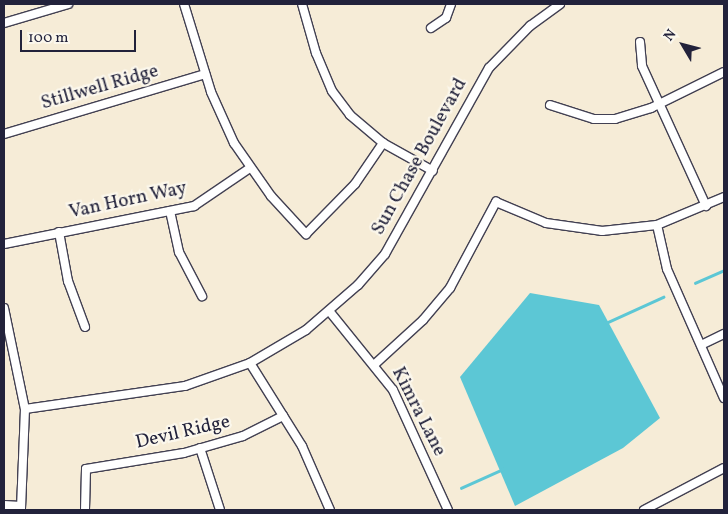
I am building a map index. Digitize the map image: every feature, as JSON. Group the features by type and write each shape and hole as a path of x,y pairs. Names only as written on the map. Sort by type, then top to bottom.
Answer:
{"street":[{"path":"4,23 68,4"},
{"path":"184,4 205,74 221,118 250,168 306,234 355,184 383,144"},
{"path":"302,4 332,91 350,115 383,144 433,171"},
{"path":"431,28 446,18 451,4"},
{"name":"Sun Chase Boulevard","path":"25,409 185,386 250,363 330,312 384,254 490,68 530,26 560,4"},
{"path":"640,42 642,66 706,206"},
{"path":"550,105 594,119 634,115 724,72"},
{"name":"Stillwell Ridge","path":"4,134 205,74"},
{"name":"Van Horn Way","path":"4,244 170,211 213,196 250,168"},
{"path":"375,364 423,320 450,288 496,202 573,229 602,231 657,225 724,197"},
{"path":"170,211 179,252 202,296"},
{"path":"657,225 661,253 724,398"},
{"path":"59,232 68,280 85,327"},
{"path":"4,308 25,409 21,508 4,504"},
{"name":"Kimra Lane","path":"330,312 375,364 407,416 448,510"},
{"path":"701,345 724,334"},
{"path":"250,363 283,416 330,510"},
{"name":"Devil Ridge","path":"85,510 86,469 200,448 243,436 283,416"},
{"path":"200,448 220,510"},
{"path":"644,510 724,468"}],"water":[{"path":"530,293 599,305 660,418 623,448 515,506 460,377"}],"waterway":[{"path":"695,283 724,270"},
{"path":"606,323 663,297"},
{"path":"461,488 503,469"}]}
